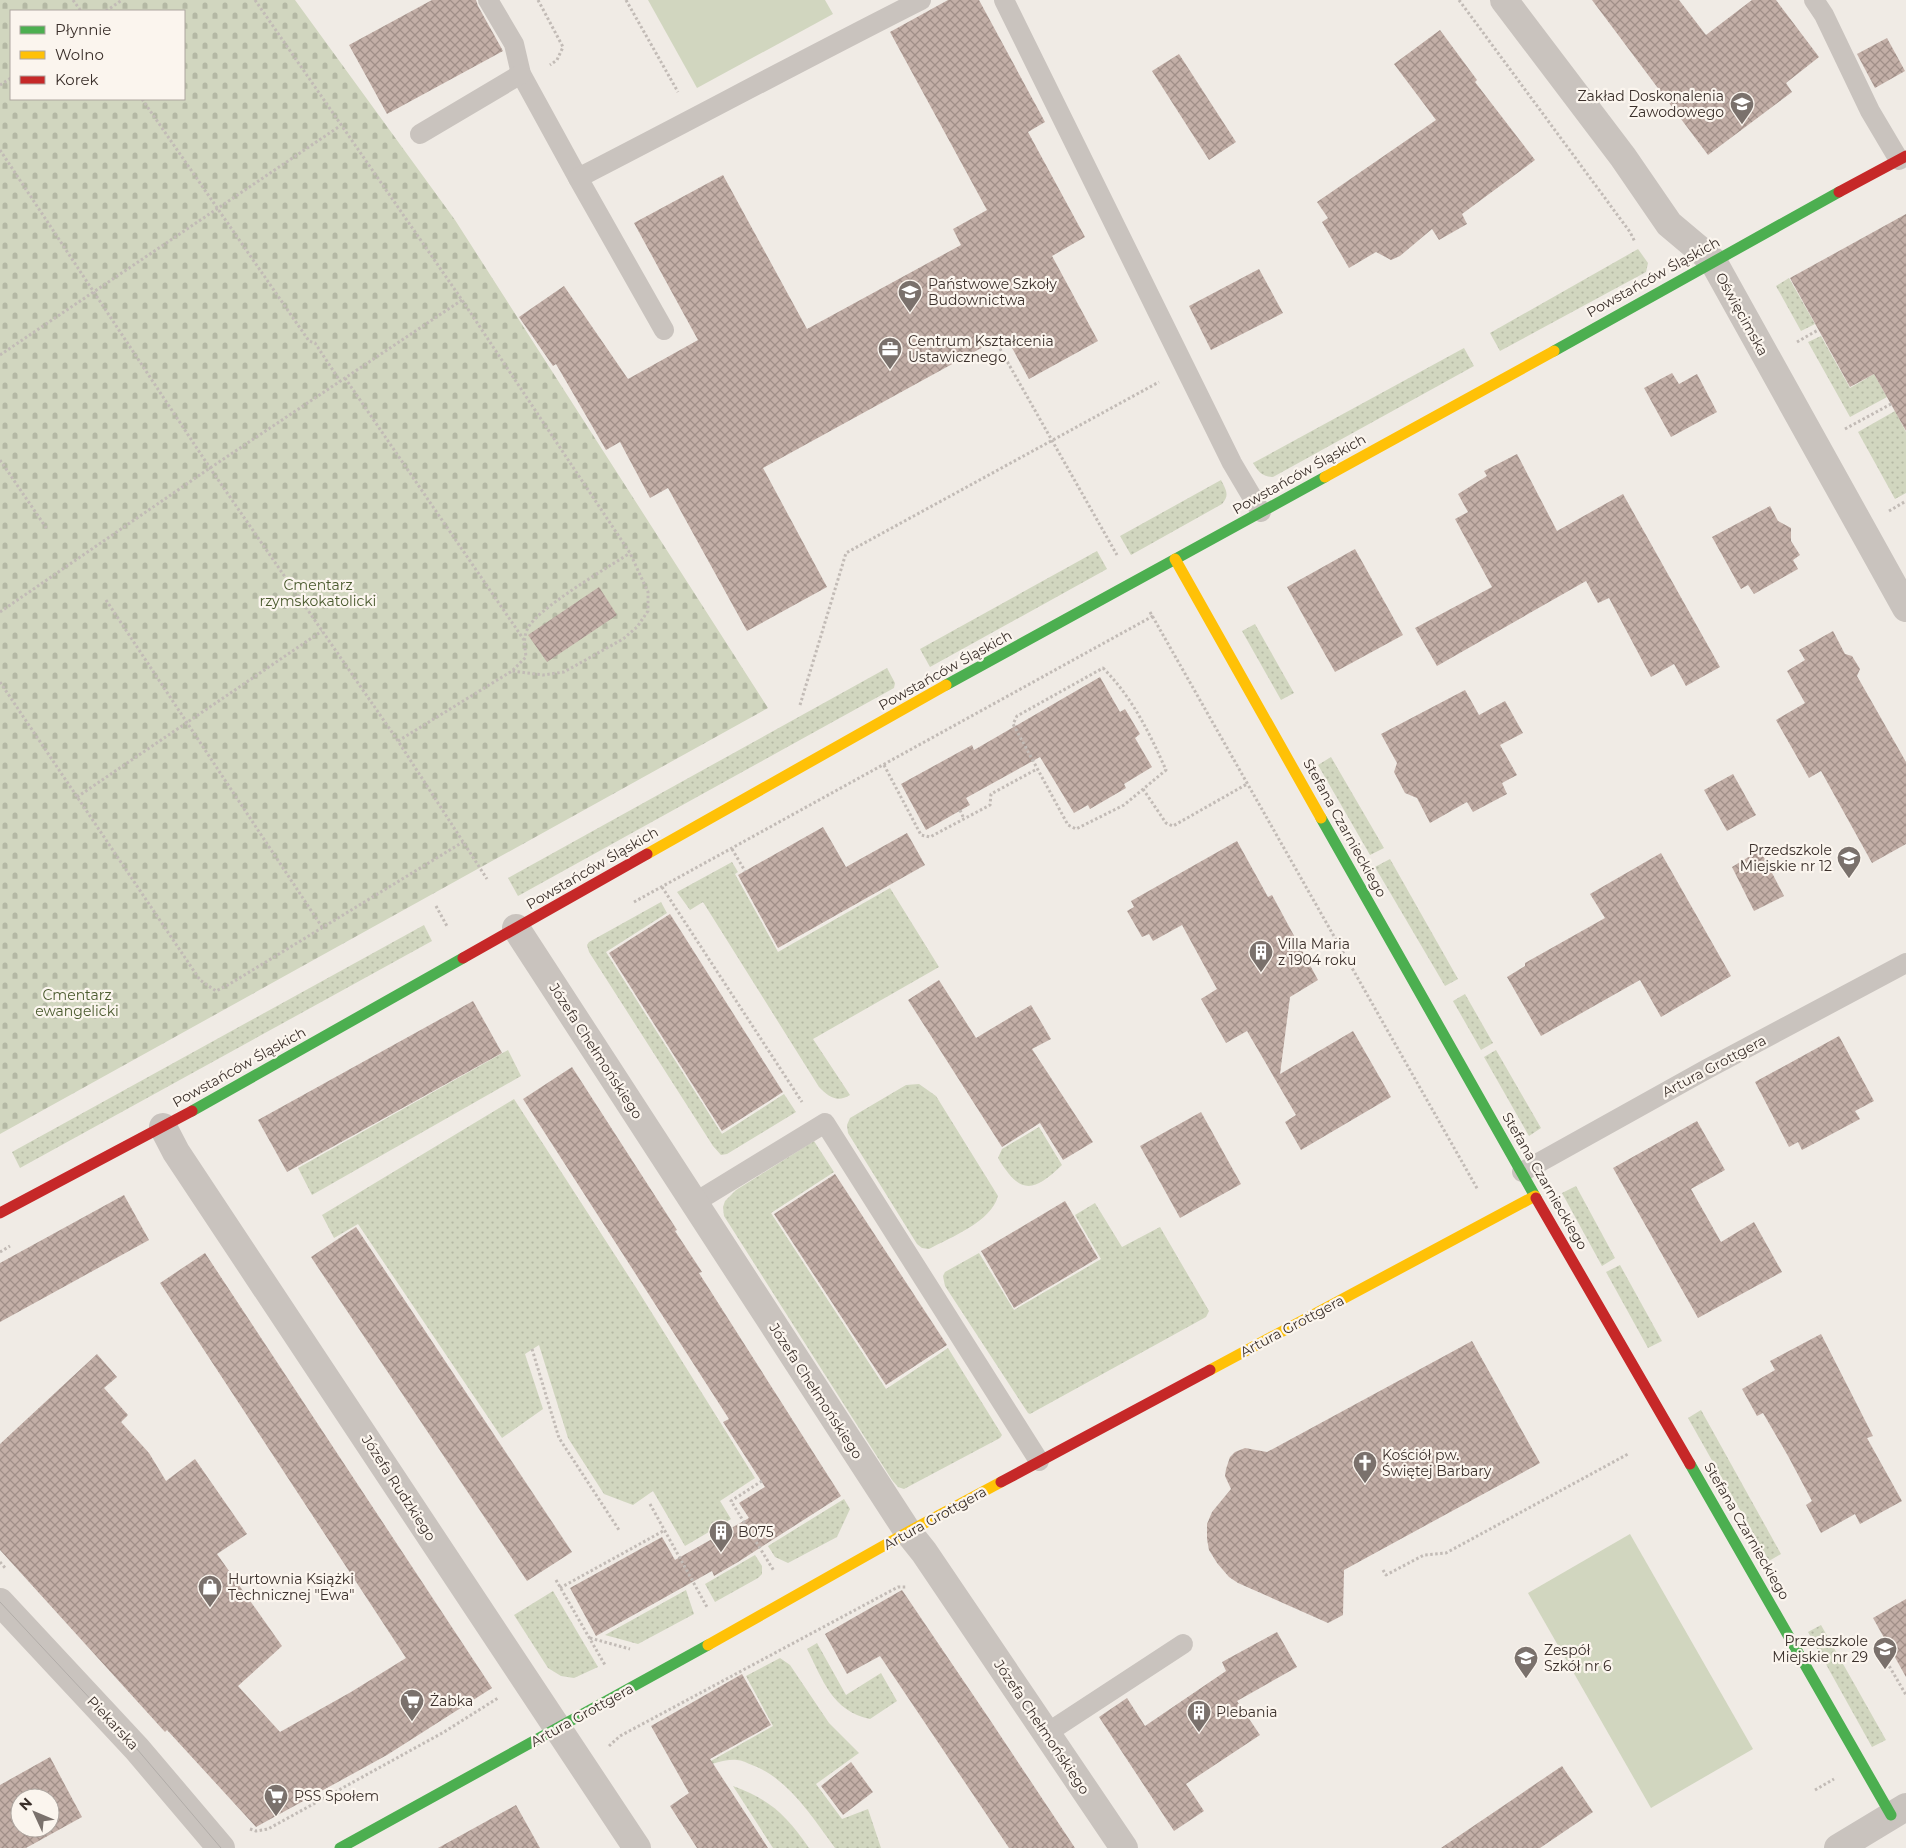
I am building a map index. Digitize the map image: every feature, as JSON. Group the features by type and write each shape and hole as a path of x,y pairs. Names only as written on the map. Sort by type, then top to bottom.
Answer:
{"street":[{"name":"Oświęcimska","path":"1504,0 1624,157 1669,224 1712,261 1906,608"},
{"name":"Powstańców Śląskich","path":"0,1213 163,1127 923,698 1491,386 1712,261 1903,158"},
{"name":"Stefana Czarnieckiego","path":"1175,559 1535,1196 1785,1627 1899,1811"},
{"name":"Józefa Chełmońskiego","path":"516,928 908,1532 924,1552 1124,1848"},
{"name":"Józefa Rudzkiego","path":"163,1127 176,1152 637,1848"},
{"name":"Artura Grottgera","path":"340,1848 772,1610 908,1532 1535,1196"},
{"name":"Piekarska","path":"0,1602 136,1749 221,1848"},
{"path":"1838,1848 1899,1811"}],"lane":[{"path":"488,0 514,44 522,77 664,330"},
{"path":"578,178 694,119 834,43 921,0"},
{"path":"1004,0 1232,463 1261,512"},
{"path":"1814,0 1824,15 1870,110 1903,158"},
{"path":"420,134 522,77"},
{"name":"Artura Grottgera","path":"1522,1172 1707,1069 1906,963"},
{"path":"694,1203 825,1123 1039,1461"},
{"path":"1047,1734 1183,1644"}],"path":[{"path":"107,10 122,0"},
{"path":"255,0 340,126 462,300 630,553 648,592 648,611 637,626 623,639 564,672 543,675 512,671"},
{"path":"522,77 558,60 563,48 538,0"},
{"path":"626,0 694,119"},
{"path":"1459,0 1636,242"},
{"path":"143,100 309,341 315,343 340,382"},
{"path":"0,355 340,126"},
{"path":"0,150 210,468 398,741 486,879"},
{"path":"0,612 210,468 462,300"},
{"path":"1796,343 1818,330"},
{"path":"995,340 1494,1218"},
{"path":"800,705 846,553 1186,368"},
{"path":"345,378 524,640"},
{"path":"1844,430 1891,404"},
{"path":"0,460 47,529"},
{"path":"1888,511 1906,501"},
{"path":"398,741 512,671 526,657 524,640 527,628 546,608 630,553"},
{"path":"106,600 322,927"},
{"path":"628,906 1152,616"},
{"path":"77,797 322,631"},
{"path":"1103,668 1116,680 1133,703 1151,736 1166,770 1124,804 1076,829 1068,825 1037,769 1013,724 1016,716 1103,668"},
{"path":"0,682 200,980 216,991 463,842"},
{"path":"884,765 921,835 930,837 990,805 991,794 1037,769"},
{"path":"1143,789 1166,823 1173,826 1248,784"},
{"path":"960,810 964,819"},
{"path":"732,849 745,871"},
{"path":"662,887 818,1127"},
{"path":"0,1252 17,1242"},
{"path":"532,1349 559,1438 619,1530"},
{"path":"1383,1570 1386,1575 1424,1555 1446,1553 1628,1454"},
{"path":"762,1481 731,1501 777,1576"},
{"path":"650,1504 710,1612"},
{"path":"560,1588 665,1530"},
{"path":"0,1562 7,1569"},
{"path":"556,1580 607,1667"},
{"path":"606,1749 620,1736 898,1587 907,1587 912,1592"},
{"path":"590,1638 637,1651"},
{"path":"1892,1652 1884,1657 1906,1695"},
{"path":"248,1828 256,1831 268,1829 444,1732 500,1697"}],"green space":[{"name":"Cmentarz rzymskokatolicki","path":"0,0 295,0 455,220 768,708 0,1134"},
{"path":"648,0 825,0 833,14 697,88"},
{"path":"1638,249 1648,263 1646,272 1500,351 1490,333"},
{"path":"1789,278 1815,324 1801,331 1776,286"},
{"path":"1821,336 1850,388 1874,374 1887,397 1850,417 1808,342"},
{"path":"1464,348 1474,366 1273,477 1261,473 1253,463"},
{"path":"1895,411 1906,432 1906,493 1895,499 1858,432"},
{"path":"1221,480 1227,495 1222,504 1131,555 1120,536"},
{"path":"1097,551 1107,569 930,667 920,649"},
{"path":"1255,624 1294,693 1281,700 1242,631"},
{"path":"887,668 895,683 894,688 518,896 508,878"},
{"path":"1331,757 1384,848 1370,855 1318,765"},
{"path":"1390,859 1458,979 1445,986 1375,867"},
{"path":"732,862 738,872 735,874 778,952 890,888 939,967 813,1039 850,1095 841,1099 833,1098 819,1087 703,902 690,910 677,892"},
{"path":"661,902 667,913 606,952 722,1134 784,1094 796,1112 727,1154 721,1155 713,1146 589,952 587,945 589,942"},
{"path":"424,925 432,941 20,1168 12,1152"},
{"path":"1465,994 1493,1043 1481,1050 1453,1001"},
{"path":"508,1050 521,1076 312,1195 298,1168"},
{"path":"1496,1050 1541,1128 1529,1136 1484,1057"},
{"path":"919,1084 936,1096 998,1196 994,1205 979,1221 959,1234 929,1249 922,1248 917,1244 848,1133 847,1125 850,1118 906,1085"},
{"path":"514,1099 635,1286 755,1478 720,1501 731,1519 685,1546 653,1491 633,1505 604,1494 568,1438 539,1345 525,1354 543,1409 502,1438 358,1224 334,1238 322,1215"},
{"path":"1039,1127 1062,1165 1043,1181 1027,1186 1013,1179 998,1158 1002,1149"},
{"path":"814,1141 834,1172 771,1213 886,1389 948,1348 1002,1435 1000,1438 904,1489 898,1487 892,1480 724,1216 723,1207 725,1201 736,1190"},
{"path":"1576,1186 1615,1258 1602,1266 1562,1193"},
{"path":"1095,1203 1122,1247 1160,1227 1209,1311 1206,1317 1030,1414 945,1286 943,1276 945,1272 979,1253 1014,1310 1101,1259 1075,1215"},
{"path":"1620,1265 1662,1341 1648,1348 1606,1272"},
{"path":"1701,1410 1781,1554 1769,1561 1688,1418"},
{"path":"844,1499 850,1509 837,1537 788,1563 775,1557 768,1546"},
{"path":"1630,1534 1753,1749 1651,1808 1528,1593"},
{"path":"755,1555 762,1566 762,1574 715,1602 705,1584"},
{"path":"686,1590 694,1614 638,1644 605,1635"},
{"path":"553,1591 598,1667 574,1678 561,1676 548,1668 514,1615"},
{"path":"1821,1625 1886,1740 1872,1747 1808,1632"},
{"path":"817,1643 846,1695 881,1673 897,1701 870,1719 846,1709 830,1693 807,1649"},
{"path":"780,1658 790,1665 829,1723 859,1753 816,1784 842,1819 868,1809 881,1848 835,1848 799,1800 788,1789 765,1771 752,1765 741,1760 733,1760 720,1762 704,1768 702,1766 773,1726 746,1676"},
{"path":"733,1786 758,1797 777,1810 793,1826 809,1848 773,1848"}],"building":[{"path":"432,0 476,0 503,51 387,114 349,45"},
{"path":"948,0 979,0 1045,122 1028,132 1085,237 1052,256 1098,341 1029,379 1005,335 763,468 827,587 747,631 668,488 650,498 620,442 606,450 556,364 553,366 519,317 564,286 628,379 698,340 634,223 723,175 807,329 961,245 953,229 987,210 890,32"},
{"path":"1592,0 1679,0 1706,35 1752,0 1776,0 1819,57 1786,83 1792,92 1708,155"},
{"path":"1440,30 1477,80 1475,82 1535,160 1462,214 1467,224 1439,240 1432,229 1400,256 1391,260 1376,252 1349,268 1322,222 1328,218 1317,202 1436,120 1394,64"},
{"path":"1887,38 1905,71 1875,88 1857,54"},
{"path":"1179,54 1236,142 1209,160 1152,71"},
{"path":"1906,214 1906,431 1874,374 1850,387 1790,278"},
{"path":"1259,269 1283,313 1211,350 1189,306"},
{"path":"1672,373 1679,384 1697,374 1717,412 1671,437 1644,388"},
{"path":"1517,454 1557,531 1623,494 1720,667 1686,686 1674,664 1651,677 1609,598 1598,603 1586,581 1437,666 1415,628 1492,587 1455,519 1468,512 1458,494 1487,476 1484,471"},
{"path":"1770,506 1778,521 1791,528 1791,541 1800,555 1793,560 1798,569 1754,594 1748,585 1741,589 1712,537"},
{"path":"1355,549 1403,635 1335,672 1287,587"},
{"path":"599,587 617,615 547,662 528,635"},
{"path":"1833,631 1845,654 1852,656 1860,669 1857,676 1906,762 1906,844 1872,863 1821,771 1809,778 1776,720 1805,703 1787,671 1805,660 1799,650"},
{"path":"1100,677 1120,712 1125,709 1140,734 1135,738 1152,767 1124,784 1126,788 1090,809 1088,805 1074,813 1040,757 966,798 970,805 926,830 901,784 972,745 974,750"},
{"path":"1465,690 1479,715 1505,701 1523,733 1500,745 1517,775 1502,783 1507,794 1473,812 1467,802 1430,823 1417,798 1405,793 1394,772 1397,763 1381,734"},
{"path":"1733,774 1756,815 1727,831 1704,790"},
{"path":"823,827 846,867 907,833 925,865 778,948 738,875"},
{"path":"1237,841 1268,897 1272,895 1318,980 1290,997 1280,1074 1353,1031 1391,1097 1301,1150 1285,1122 1296,1115 1247,1031 1226,1043 1201,999 1217,989 1182,925 1153,941 1149,934 1142,937 1127,911 1134,907 1131,901"},
{"path":"1760,850 1784,896 1754,911 1732,867"},
{"path":"1661,853 1731,976 1661,1017 1640,980 1541,1036 1507,977 1525,966 1525,963 1605,918 1590,894"},
{"path":"670,914 783,1092 722,1131 609,953"},
{"path":"939,980 976,1038 1031,1005 1051,1039 1032,1049 1093,1142 1063,1160 1040,1123 1002,1147 908,1000"},
{"path":"473,1001 502,1053 287,1172 258,1120"},
{"path":"1839,1036 1874,1101 1855,1111 1860,1119 1802,1150 1798,1142 1789,1147 1755,1082"},
{"path":"572,1067 677,1230 675,1231 702,1272 699,1273 841,1496 714,1576 712,1571 596,1636 570,1588 662,1537 675,1560 749,1518 739,1503 765,1487 723,1422 729,1419 523,1099"},
{"path":"1201,1112 1241,1184 1180,1218 1140,1146"},
{"path":"1697,1121 1725,1170 1691,1189 1721,1242 1754,1222 1782,1272 1698,1318 1613,1168"},
{"path":"835,1174 947,1345 886,1385 774,1214"},
{"path":"124,1195 149,1240 0,1322 0,1263"},
{"path":"1065,1201 1098,1258 1014,1308 981,1251"},
{"path":"356,1227 572,1552 527,1581 311,1257"},
{"path":"205,1253 492,1688 387,1755 256,1827 167,1730 165,1732 0,1550 0,1444 97,1354 117,1377 104,1388 128,1415 121,1422 149,1453 166,1481 195,1459 247,1534 217,1554 282,1646 238,1686 280,1732 406,1658 160,1283"},
{"path":"1821,1334 1873,1436 1867,1438 1902,1501 1860,1524 1855,1514 1821,1533 1806,1505 1812,1501 1788,1456 1763,1413 1757,1416 1742,1389 1775,1370 1770,1361"},
{"name":"Kościół pw. Świętej Barbary","path":"1472,1341 1540,1463 1344,1570 1343,1615 1328,1623 1238,1583 1229,1577 1209,1550 1207,1524 1212,1512 1231,1489 1225,1476 1230,1457 1235,1452 1245,1448 1267,1452"},
{"path":"902,1590 1075,1848 1009,1848 880,1656 847,1674 825,1634"},
{"path":"1906,1599 1906,1677 1873,1618"},
{"path":"1277,1632 1297,1667 1237,1701 1260,1735 1186,1784 1204,1811 1174,1831 1099,1717 1127,1698 1145,1726 1226,1671 1222,1662"},
{"path":"742,1674 771,1725 710,1759 768,1848 697,1848 670,1806 689,1793 651,1726"},
{"path":"50,1757 82,1817 60,1829 60,1788 10,1788 10,1838 44,1838 26,1848 0,1848 0,1785"},
{"path":"851,1762 873,1792 843,1815 821,1786"},
{"path":"1562,1766 1593,1812 1540,1848 1441,1848"},
{"path":"516,1805 540,1848 438,1848"}],"tram line":[{"path":"0,1602 137,1749 221,1848"}],"traffic: fast":[{"path":"1554,351 1839,192"},
{"path":"946,685 1325,477"},
{"path":"1321,818 1536,1198"},
{"path":"192,1111 463,958"},
{"path":"1690,1464 1891,1815"},
{"path":"340,1848 708,1645"}],"traffic: slow":[{"path":"1325,477 1554,351"},
{"path":"1175,559 1321,818"},
{"path":"647,854 946,685"},
{"path":"1210,1370 1535,1196"},
{"path":"708,1645 908,1532 1001,1482"}],"traffic: jam":[{"path":"1839,192 1906,156"},
{"path":"463,958 647,854"},
{"path":"0,1213 192,1111"},
{"path":"1536,1198 1690,1464"},
{"path":"1001,1482 1210,1370"}],"place":[{"name":"Zakład Doskonalenia Zawodowego","path":"1742,125"},
{"name":"Państwowe Szkoły Budownictwa","path":"910,313"},
{"name":"Centrum Kształcenia Ustawicznego","path":"890,370"},
{"name":"Przedszkole Miejskie nr 12","path":"1849,879"},
{"name":"Villa Maria z 1904 roku","path":"1261,973"},
{"name":"Kościół pw. Świętej Barbary","path":"1365,1484"},
{"name":"B075","path":"721,1553"},
{"name":"Hurtownia Książki Technicznej \"Ewa\"","path":"210,1608"},
{"name":"Przedszkole Miejskie nr 29","path":"1885,1670"},
{"name":"Zespół Szkół nr 6","path":"1526,1679"},
{"name":"Żabka","path":"412,1722"},
{"name":"Plebania","path":"1199,1733"},
{"name":"PSS Społem","path":"276,1817"}],"park label":[{"name":"Cmentarz ewangelicki","path":"77,1004"}]}
